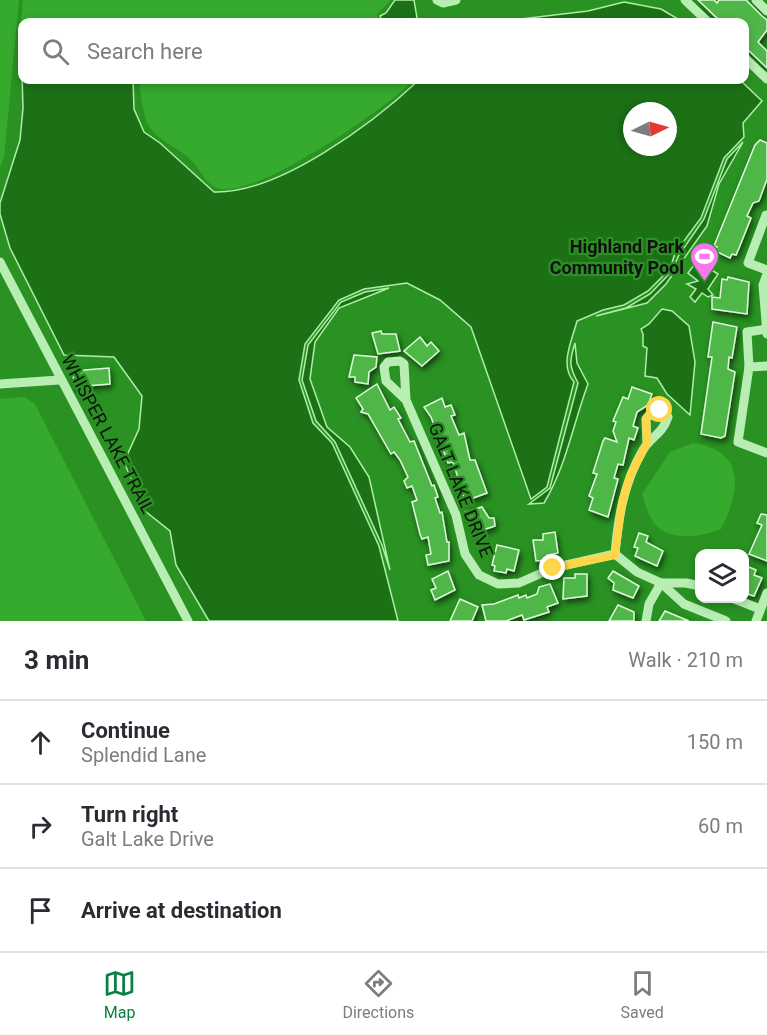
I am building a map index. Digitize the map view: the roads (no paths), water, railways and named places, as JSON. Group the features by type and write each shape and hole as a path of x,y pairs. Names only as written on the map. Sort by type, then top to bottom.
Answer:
{"street":[{"path":"437,0 443,3 456,0"},
{"path":"685,0 704,18"},
{"path":"756,0 767,11"},
{"path":"749,62 767,79"},
{"path":"767,214 748,262 767,272 763,285 767,334"},
{"name":"WHISPER LAKE TRAIL","path":"0,262 59,380 188,621"},
{"path":"767,329 747,332 749,367 738,442 767,453"},
{"path":"749,367 767,366"},
{"path":"0,384 59,380"},
{"name":"GALT LAKE DRIVE","path":"406,399 456,515 465,554 479,575 498,584 519,584 553,568 615,555"},
{"path":"647,443 630,476 622,503 615,555 637,572 661,583 684,604 726,621"},
{"path":"661,583 695,585"},
{"path":"646,621 649,604 661,583"},
{"path":"756,621 767,592"},
{"path":"745,603 760,609"}],"place":[{"name":"Highland Park Community Pool","path":"705,282"}]}
